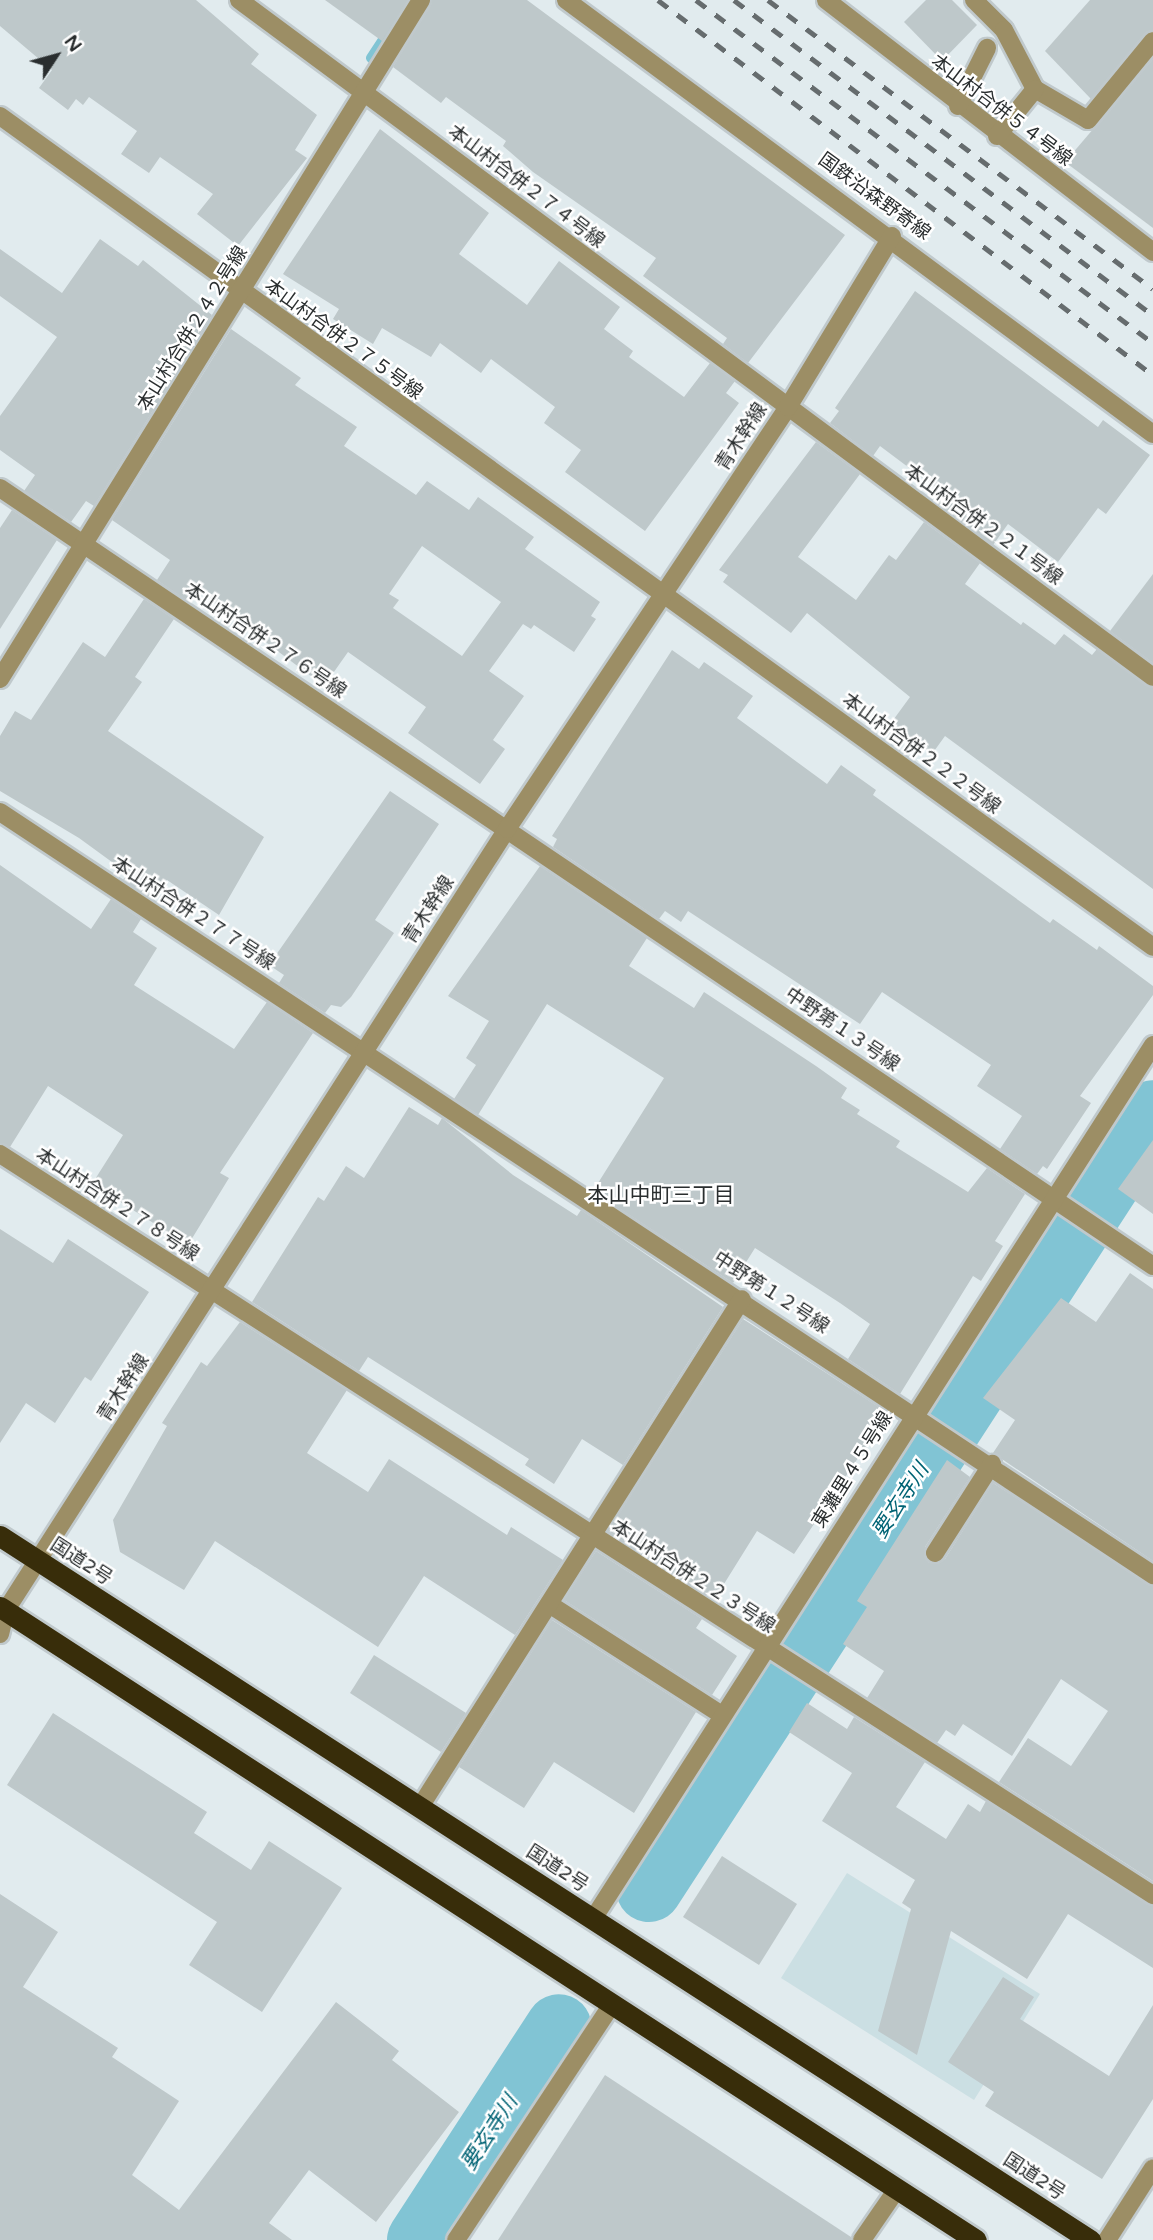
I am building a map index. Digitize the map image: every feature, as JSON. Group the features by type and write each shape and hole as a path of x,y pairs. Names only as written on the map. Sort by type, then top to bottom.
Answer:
{"highway":[{"name":"国道2号","path":"0,1536 1090,2240"},
{"path":"2,1610 976,2240"}],"street":[{"name":"本山村合併２７４号線","path":"239,0 788,407"},
{"name":"本山村合併２４２号線","path":"0,679 421,0"},
{"name":"国鉄沿森野寄線","path":"566,0 892,236 1153,434"},
{"name":"本山村合併５４号線","path":"827,0 958,106 1153,252"},
{"path":"974,0 1004,30 1035,89 1088,120 1153,41"},
{"path":"958,106 988,48"},
{"path":"997,136 1035,89"},
{"name":"本山村合併２７５号線","path":"0,116 241,293 664,595"},
{"name":"青木幹線","path":"0,1634 2,1610 38,1561 507,829 788,407 892,236"},
{"name":"本山村合併２２１号線","path":"788,407 1153,677"},
{"name":"本山村合併２７６号線","path":"0,488 507,829"},
{"name":"本山村合併２２２号線","path":"664,595 1153,947"},
{"name":"本山村合併２７７号線","path":"0,812 363,1051"},
{"name":"中野第１３号線","path":"507,829 1153,1266"},
{"name":"東灘里４５号線","path":"593,1919 914,1412 1153,1045"},
{"name":"中野第１２号線","path":"363,1051 964,1445 1153,1575"},
{"name":"本山村合併２７８号線","path":"0,1154 212,1291"},
{"name":"本山村合併２２３号線","path":"212,1291 814,1681 1153,1895"},
{"path":"420,1807 742,1299"},
{"path":"935,1553 992,1464"},
{"path":"549,1604 722,1715"},
{"path":"456,2240 612,2004"},
{"path":"1107,2240 1153,2168"},
{"path":"862,2240 897,2189"}],"shaded area":[{"path":"847,1873 1040,1994 974,2100 781,1978"}],"building":[{"path":"0,0 196,0 259,54 251,64 317,115 295,150 307,158 238,246 197,214 213,194 160,157 149,173 121,154 137,131 89,97 83,105 76,99 68,110 39,88 52,70 0,26"},
{"path":"325,0 408,0 382,41"},
{"path":"432,0 527,0 845,235 748,363 723,344 727,338 643,276 656,258 533,172 503,146 506,141 446,97 441,103 393,67"},
{"path":"926,0 952,0 977,25 942,61 904,22"},
{"path":"1090,0 1153,0 1153,30 1091,99 1045,51"},
{"path":"1153,59 1153,228 1065,162"},
{"path":"380,129 489,213 459,254 527,305 559,261 620,307 604,329 633,351 629,357 684,397 710,363 735,381 726,393 739,403 645,531 565,472 581,450 544,423 555,407 491,359 481,373 440,343 431,357 382,328 373,344 333,319 339,309 283,274"},
{"path":"100,239 138,266 143,260 212,315 94,506 86,501 71,522 24,491 35,475 0,450 0,416 57,337 0,296 0,249 62,293"},
{"path":"915,291 1098,427 1103,420 1150,455 1106,514 1098,508 1058,562 1008,524 993,545 938,503 944,494 880,446 873,456 830,423 839,411 835,408"},
{"path":"231,329 301,378 295,385 357,427 344,446 416,495 427,481 469,510 478,497 534,537 525,549 600,602 591,616 596,619 574,652 534,625 531,629 523,624 489,671 524,696 493,740 505,749 480,784 408,733 426,707 348,652 324,686 195,589 187,601 157,580 170,560 112,520","holes":["422,546 501,602 462,656 393,608 399,600 389,594"]},
{"path":"816,442 860,474 798,557 856,600 889,555 896,560 924,522 980,563 965,584 1021,625 1023,622 1055,645 1064,634 1092,655 1097,649 1153,688 1153,889 945,736 932,754 891,723 910,697 807,613 791,633 723,582 728,575 719,570"},
{"path":"12,510 57,540 0,629 0,528"},
{"path":"1153,574 1153,663 1110,631"},
{"path":"144,599 174,619 135,677 142,682 108,731 264,837 219,915 167,880 154,900 123,880 127,873 79,838 0,791 0,736 15,711 31,720 83,642 105,657"},
{"path":"672,650 699,669 704,662 753,696 737,718 827,784 841,765 876,790 873,795 1050,923 1053,919 1097,950 1099,946 1153,986 1153,995 1080,1096 1091,1103 1047,1169 1043,1166 1037,1174 1000,1149 1022,1116 977,1086 991,1065 882,992 860,1024 688,911 681,922 665,911 659,919 553,847 557,839 552,836"},
{"path":"390,791 439,824 375,920 394,933 351,997 341,1007 331,1005 325,1013 279,983 284,975 269,965"},
{"path":"0,865 91,929 111,899 141,919 133,932 157,948 134,985 234,1049 267,1002 313,1033 220,1173 229,1178 188,1245 92,1184 123,1135 48,1086 10,1147 0,1143"},
{"path":"540,866 647,938 629,966 694,1008 704,992 816,1066 847,1088 841,1098 860,1110 857,1114 900,1141 896,1147 968,1192 987,1168 1025,1194 995,1241 1003,1246 981,1281 973,1276 900,1394 848,1359 870,1324 840,1303 755,1248 733,1283 593,1191 664,1078 547,1004 478,1115 454,1099 476,1065 466,1058 489,1021 448,996"},
{"path":"409,1107 438,1125 442,1118 513,1175 577,1216 581,1210 723,1307 623,1465 582,1439 554,1484 525,1465 529,1459 368,1357 359,1371 252,1302 318,1197 324,1201 346,1166 364,1178"},
{"path":"1153,1140 1153,1214 1118,1189"},
{"path":"0,1229 53,1263 68,1239 149,1292 91,1381 85,1377 55,1423 26,1403 0,1443"},
{"path":"1130,1273 1153,1289 1153,1561 993,1453 1015,1420 983,1398 1061,1298 1096,1322"},
{"path":"743,1319 888,1413 794,1554 757,1531 714,1600 608,1531"},
{"path":"240,1322 347,1390 307,1453 368,1492 389,1459 507,1535 511,1527 563,1560 515,1635 424,1576 378,1647 215,1541 184,1590 120,1552 113,1520 167,1426 162,1423 201,1362 207,1366"},
{"path":"947,1460 970,1477 925,1547 929,1563 945,1559 993,1483 1153,1586 1153,1881 999,1782 1028,1738 1071,1766 1108,1711 1061,1679 1012,1756 963,1724 955,1736 946,1730 937,1743 867,1698 884,1671 843,1644 867,1607 857,1601"},
{"path":"596,1551 702,1619 696,1628 737,1656 712,1695 564,1600"},
{"path":"552,1620 696,1712 634,1813 554,1762 524,1808 459,1767"},
{"path":"374,1655 466,1713 441,1752 350,1693"},
{"path":"807,1703 847,1729 854,1717 925,1762 896,1807 946,1839 968,1804 980,1812 986,1801 1153,1906 1153,1968 1068,1914 1027,1979 951,1931 917,2055 878,2031 911,1909 902,1903 915,1880 822,1821 852,1773 789,1732"},
{"path":"53,1713 207,1812 194,1833 251,1870 269,1841 342,1888 262,2012 189,1965 217,1922 7,1785"},
{"path":"722,1856 797,1904 759,1965 683,1917"},
{"path":"0,1894 58,1932 23,1987 118,2048 112,2057 179,2101 132,2175 179,2210 336,2002 399,2051 392,2060 459,2112 376,2222 309,2170 269,2223 292,2240 0,2240"},
{"path":"1003,1977 1034,1997 1020,2019 1109,2076 1153,2005 1153,2099 1102,2179 985,2106 994,2092 948,2062"},
{"path":"605,2075 851,2237 851,2240 498,2240"}],"waterway":[{"path":"371,58 409,0"},
{"name":"要玄寺川","path":"649,1889 1153,1113"},
{"name":"要玄寺川","path":"420,2240 559,2027"}],"railway":[{"path":"658,0 1153,375"},
{"path":"696,0 1153,343"},
{"path":"734,0 1153,315"},
{"path":"768,0 1153,289"}],"district":[{"name":"本山中町三丁目","path":"661,1196"}]}
